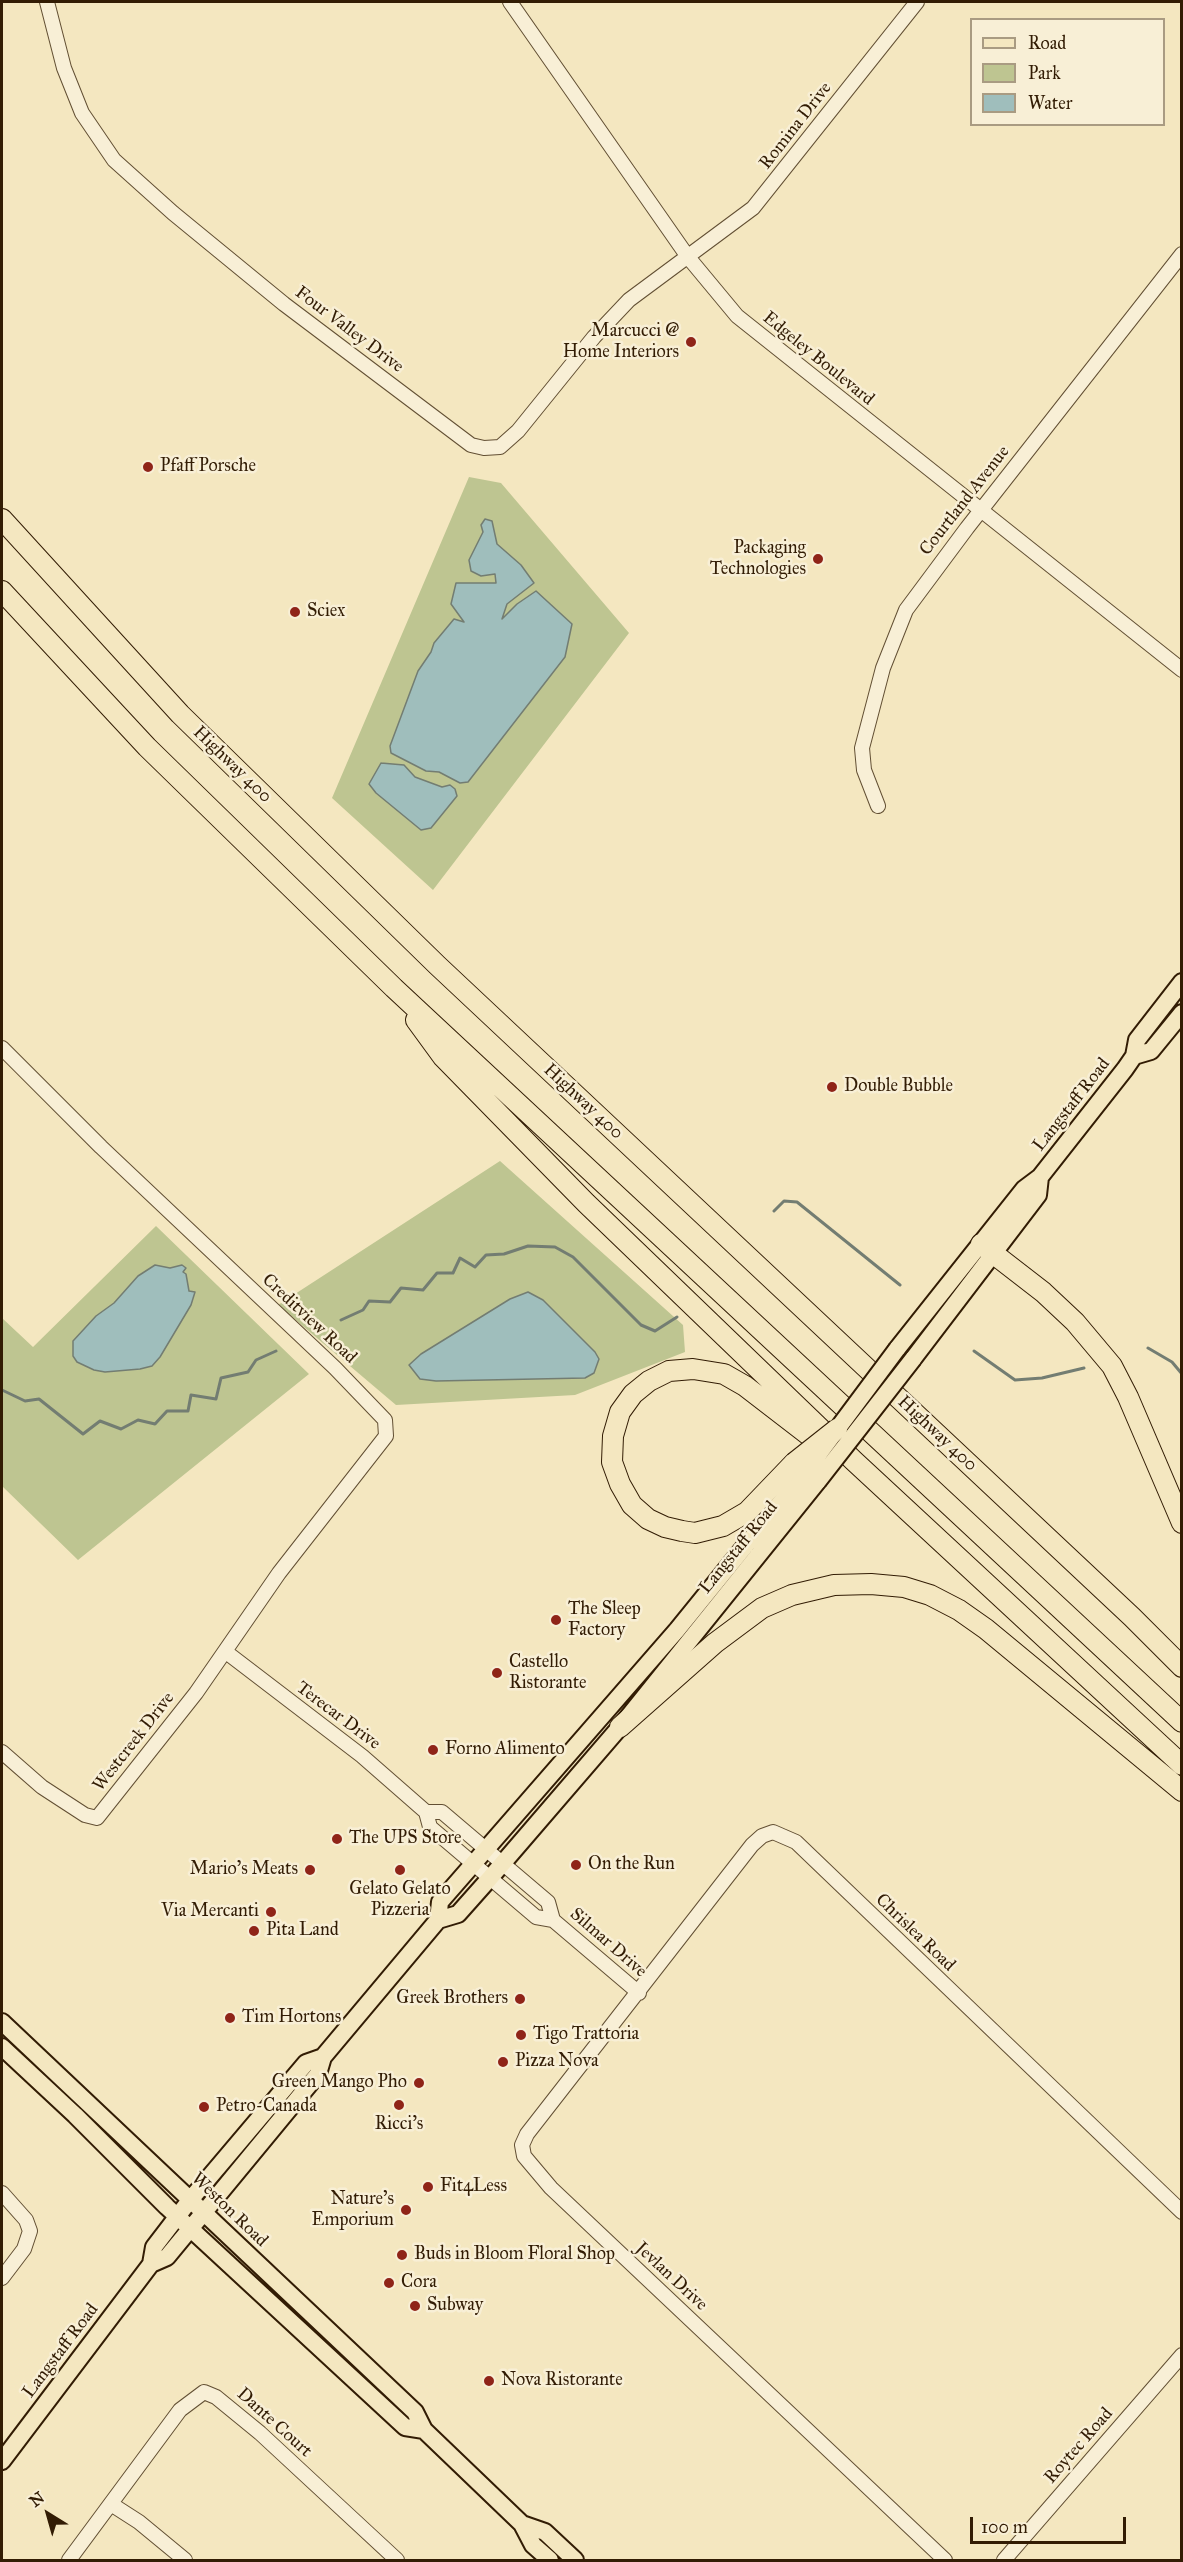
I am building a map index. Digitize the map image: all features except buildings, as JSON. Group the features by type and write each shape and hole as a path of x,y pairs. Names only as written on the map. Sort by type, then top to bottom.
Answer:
{"highway":[{"name":"Highway 400","path":"3,520 180,714 437,965 1182,1667"},
{"path":"2,591 147,747 394,988 1182,1722"},
{"path":"394,988 443,1057 518,1136 854,1461 1182,1765"},
{"path":"987,1249 1043,1292 1076,1322 1112,1366 1128,1397 1182,1523"},
{"path":"837,1430 806,1472 723,1526 695,1533 665,1527 648,1519 632,1505 620,1485 612,1462 612,1436 620,1412 633,1394 649,1381 669,1371 708,1370 724,1374 745,1386 831,1452 854,1461"},
{"path":"620,1727 715,1643 762,1608 792,1595 834,1585 871,1584 904,1587 930,1595 959,1610 986,1629 1182,1791"},
{"path":"1131,1617 1159,1630 1182,1650"}],"main road":[{"name":"Langstaff Road","path":"837,1430 897,1349 1038,1195 1040,1177 1134,1056 1137,1040 1182,982"},
{"name":"Langstaff Road","path":"1134,1056 1151,1050 1182,1013"},
{"name":"Langstaff Road","path":"438,1920 440,1902 472,1863 677,1630 806,1472 913,1359 987,1249"},
{"name":"Langstaff Road","path":"2,2461 151,2265 167,2257 318,2074 323,2057 438,1920 458,1914 620,1727 806,1472"},
{"name":"Weston Road","path":"2,2022 415,2412 424,2430 522,2524 533,2545 550,2560"},
{"name":"Weston Road","path":"2,2047 75,2115 178,2217 405,2427 424,2430"},
{"name":"Langstaff Road","path":"151,2265 154,2247 190,2200 306,2063 323,2057"},
{"name":"Weston Road","path":"522,2524 545,2532 575,2560"}],"street":[{"name":"Four Valley Drive","path":"47,2 64,68 82,113 114,160 173,213 284,304 471,445 484,448 500,447 518,431 594,337 629,300 688,257"},
{"name":"Edgeley Boulevard","path":"510,2 688,257 737,316 1182,670"},
{"name":"Romina Drive","path":"688,257 753,208 917,2"},
{"name":"Courtland Avenue","path":"878,806 864,770 862,748 883,668 914,597 1182,254"},
{"name":"Creditview Road","path":"2,1048 101,1147 335,1368 385,1420 386,1436 381,1444 279,1573 226,1652"},
{"name":"Westcreek Drive","path":"2,1752 42,1787 84,1815 98,1818 226,1652"},
{"name":"Terecar Drive","path":"226,1652 363,1756 426,1812 430,1827 472,1863"},
{"name":"Terecar Drive","path":"426,1812 442,1812 502,1864"},
{"name":"Chrislea Road","path":"639,1993 752,1845 762,1836 773,1832 783,1835 796,1842 1182,2212"},
{"name":"Silmar Drive","path":"472,1863 536,1917 553,1920 639,1993"},
{"name":"Silmar Drive","path":"502,1864 548,1902 553,1920"},
{"name":"Jevlan Drive","path":"639,1993 528,2134 522,2145 524,2156 551,2188 945,2560"},
{"path":"2,2193 26,2220 30,2231 24,2249 2,2278"},
{"name":"Roytec Road","path":"1004,2560 1182,2355"},
{"name":"Dante Court","path":"69,2560 180,2410 204,2392 216,2397 260,2433 397,2560"},
{"path":"111,2504 140,2522 185,2560"}],"green space":[{"path":"469,477 501,483 629,633 433,890 332,798"},
{"path":"500,1161 683,1325 685,1352 575,1395 396,1405 278,1305"},
{"path":"156,1226 309,1374 78,1560 2,1486 2,1318 33,1347"}],"water":[{"path":"485,519 492,521 497,544 521,565 534,583 507,604 502,619 517,604 536,591 572,624 565,657 468,782 460,783 439,772 426,771 391,753 390,746 418,671 431,652 434,643 454,619 464,622 451,604 456,583 496,583 495,574 481,576 471,571 469,560 483,532 481,525"},
{"path":"381,763 404,765 415,777 442,787 450,785 455,789 457,796 431,828 421,830 376,793 369,784"},
{"path":"155,1265 170,1268 182,1265 186,1268 183,1272 186,1274 189,1291 195,1292 191,1305 160,1357 152,1366 105,1372 94,1370 77,1362 73,1356 73,1341 96,1316 114,1303 138,1276"},
{"path":"528,1292 543,1300 595,1352 599,1359 594,1373 585,1378 436,1381 420,1379 409,1365 421,1354 510,1299"}],"waterway":[{"path":"774,1211 784,1201 797,1202 900,1285"},
{"path":"341,1320 363,1310 369,1301 390,1302 401,1288 423,1290 437,1273 453,1273 460,1258 475,1267 486,1255 504,1254 528,1246 555,1247 573,1257 641,1325 655,1331 677,1317"},
{"path":"1148,1348 1172,1362 1182,1374"},
{"path":"2,1390 25,1401 39,1399 83,1434 100,1421 121,1429 138,1420 155,1424 167,1411 188,1411 191,1395 216,1399 221,1378 248,1372 256,1360 276,1351"},
{"path":"974,1351 1015,1380 1042,1378 1084,1368"}],"place":[{"name":"Marcucci @ Home Interiors","path":"691,342"},
{"name":"Pfaff Porsche","path":"148,467"},
{"name":"Packaging Technologies","path":"818,559"},
{"name":"Sciex","path":"295,612"},
{"name":"Double Bubble","path":"832,1087"},
{"name":"The Sleep Factory","path":"556,1620"},
{"name":"Castello Ristorante","path":"497,1673"},
{"name":"Forno Alimento","path":"433,1750"},
{"name":"The UPS Store","path":"337,1839"},
{"name":"On the Run","path":"576,1865"},
{"name":"Mario's Meats","path":"310,1870"},
{"name":"Gelato Gelato Pizzeria","path":"400,1870"},
{"name":"Via Mercanti","path":"271,1912"},
{"name":"Pita Land","path":"254,1931"},
{"name":"Greek Brothers","path":"520,1999"},
{"name":"Tim Hortons","path":"230,2018"},
{"name":"Tigo Trattoria","path":"521,2035"},
{"name":"Pizza Nova","path":"503,2062"},
{"name":"Green Mango Pho","path":"419,2083"},
{"name":"Ricci's","path":"399,2105"},
{"name":"Petro-Canada","path":"204,2107"},
{"name":"Fit4Less","path":"428,2187"},
{"name":"Nature's Emporium","path":"406,2210"},
{"name":"Buds in Bloom Floral Shop","path":"402,2255"},
{"name":"Cora","path":"389,2283"},
{"name":"Subway","path":"415,2306"},
{"name":"Nova Ristorante","path":"489,2381"}]}
